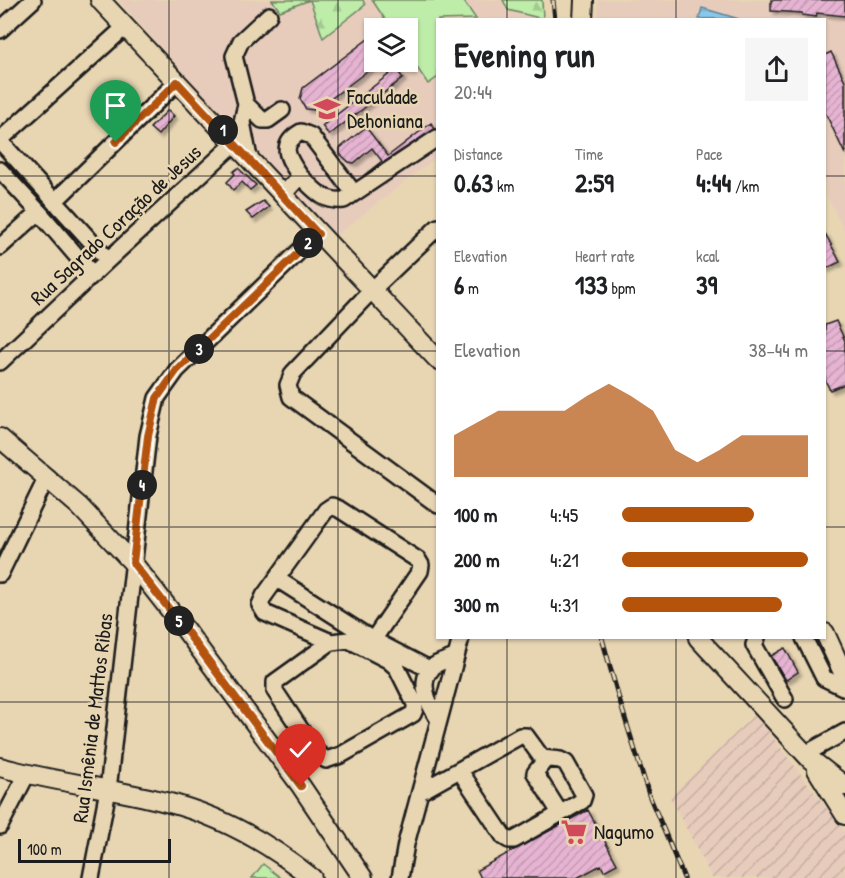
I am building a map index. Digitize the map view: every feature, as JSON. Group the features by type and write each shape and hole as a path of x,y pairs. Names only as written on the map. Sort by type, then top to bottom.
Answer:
{"main road":[{"path":"100,0 436,358"},
{"path":"583,18 584,0"},
{"path":"0,438 79,506 133,563 301,786 363,878"},
{"path":"826,635 845,677"},
{"path":"699,639 808,756 845,786"},
{"path":"808,756 845,815"},
{"path":"0,767 167,802 207,815 271,849 312,878"}],"street":[{"path":"0,30 33,0"},
{"path":"249,158 242,122 246,104 234,56 241,41 269,15"},
{"path":"108,260 0,141 125,27"},
{"path":"54,202 177,82"},
{"path":"246,104 262,120 268,120 282,111"},
{"path":"354,193 311,136 301,132 292,137 286,156 300,176 322,197 333,201 344,200 436,139"},
{"name":"Rua Sagrado Coração de Jesus","path":"0,362 235,143"},
{"path":"0,170 93,275"},
{"path":"282,195 300,176"},
{"path":"0,248 39,212"},
{"path":"436,229 372,290 293,373 288,385 291,397 436,504"},
{"name":"Rua Ismênia de Mattos Ribas","path":"91,878 108,790 148,436 157,398 177,370 318,234"},
{"path":"0,574 47,477"},
{"path":"331,642 265,613 260,605 264,596 326,510 332,506 418,560 421,565 420,571 370,645"},
{"path":"277,579 370,645 398,668 415,704 413,714 332,759 322,758 275,691 275,682 281,677 331,642 349,640 370,645 431,670"},
{"path":"400,878 406,844 461,639"},
{"path":"757,639 754,645 785,699"},
{"path":"804,639 824,678 845,688"},
{"path":"439,720 425,692 425,682 436,664 455,657"},
{"path":"405,683 425,692"},
{"path":"808,756 845,732"},
{"path":"420,792 520,736 526,736 545,760"},
{"path":"460,771 504,837 514,840 582,801 584,795 566,764 560,760 545,760"},
{"path":"545,760 535,773 560,813"},
{"path":"0,826 27,774"},
{"path":"392,878 406,844"}],"shaded area":[{"name":"Faculdade Dehoniana","path":"118,0 533,0 535,18 436,18 436,158 333,238"},
{"path":"598,0 845,0 845,232 826,194 826,18 598,18"},
{"path":"755,714 845,832 845,878 712,878 670,797"}],"green space":[{"path":"272,0 310,0 280,11"},
{"path":"310,0 363,0 365,5 323,38"},
{"path":"372,0 463,0 475,18 436,18 436,78 428,84 418,69 418,18 384,18"},
{"path":"503,0 542,0 543,18 539,18 508,10"},
{"path":"263,864 281,878 252,878"}],"water":[{"path":"702,8 736,18 699,18"}],"building":[{"path":"771,0 845,0 845,16 817,13 816,17 802,15 802,13 771,11"},
{"path":"364,42 364,72 366,72 316,110 306,109 300,99 303,88"},
{"path":"831,52 845,81 845,154 826,114 826,54"},
{"path":"392,72 398,72 403,78 329,135 322,126"},
{"path":"168,110 174,116 158,135 150,128"},
{"path":"431,123 435,129 363,176 382,161 372,148 354,163 349,162 340,154 340,148 366,127 388,156"},
{"path":"238,168 256,185 250,190 242,182 233,190 227,182"},
{"path":"263,201 269,207 253,219 246,212"},
{"path":"826,235 840,262 826,269"},
{"path":"836,321 845,341 845,384 830,390 826,382 826,325"},
{"path":"785,648 798,672 786,680 771,656"},
{"name":"Nagumo","path":"588,810 617,864 604,871 601,865 577,878 481,878 477,870"}],"railway":[{"path":"553,0 555,18"},
{"path":"602,639 649,795 684,878"}],"place":[{"name":"Faculdade Dehoniana","path":"327,109"},
{"name":"Nagumo","path":"574,832"}],"route":[{"path":"116,142 177,82 318,234 177,370 157,398 148,436 133,563 301,786"}]}
